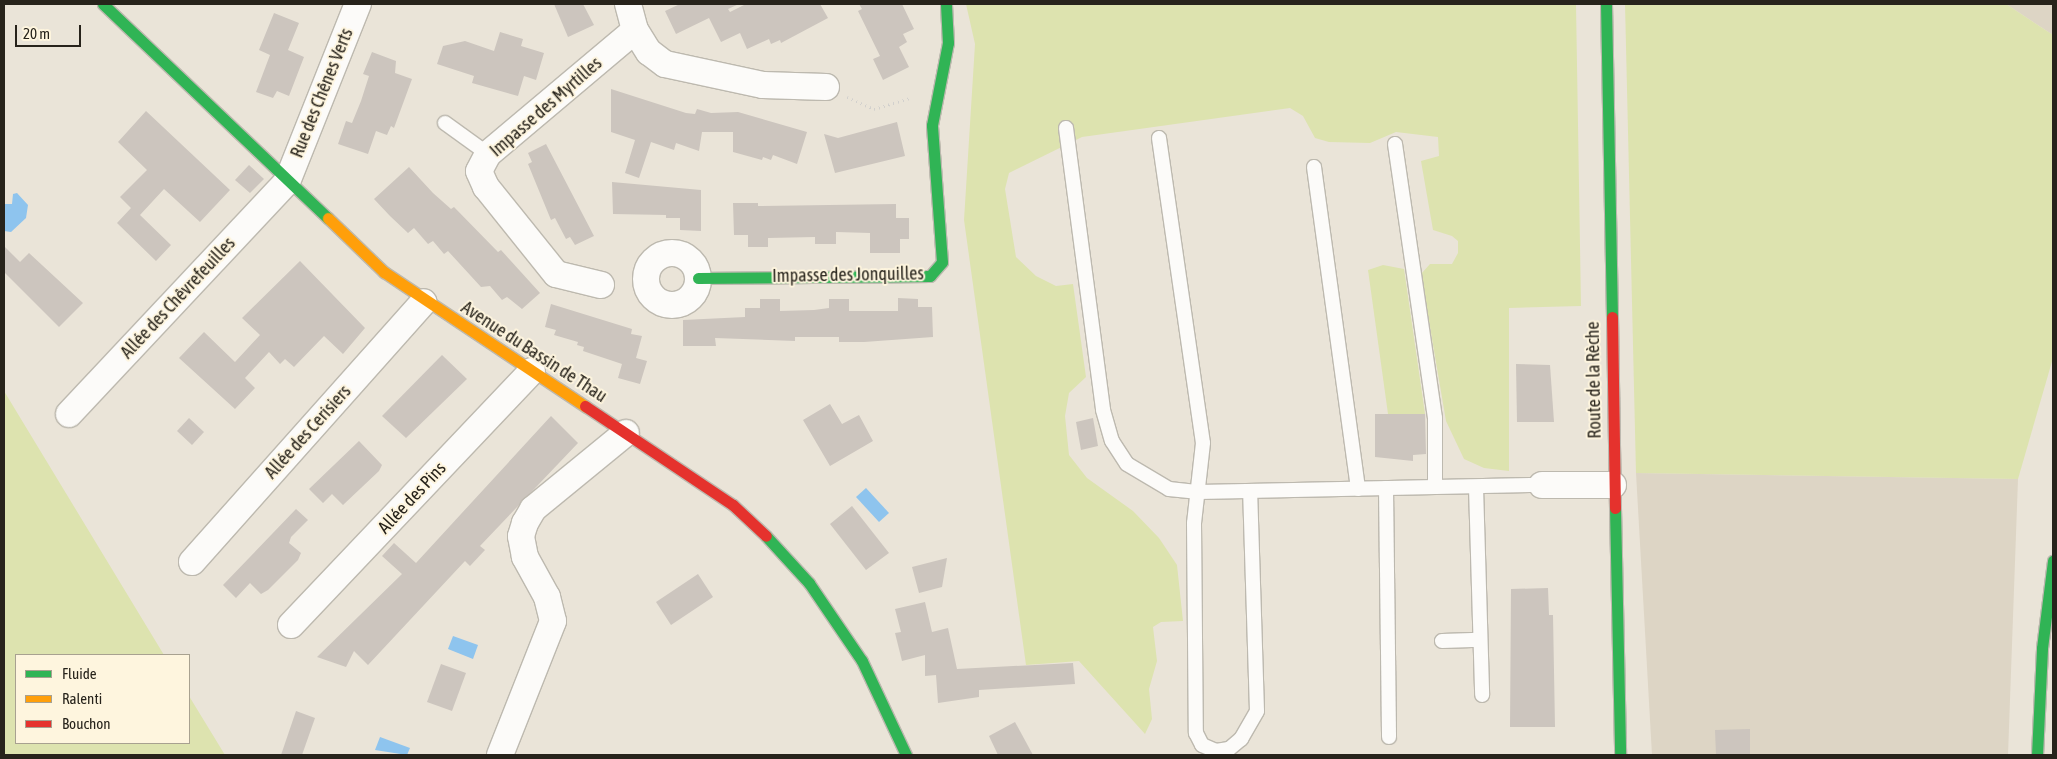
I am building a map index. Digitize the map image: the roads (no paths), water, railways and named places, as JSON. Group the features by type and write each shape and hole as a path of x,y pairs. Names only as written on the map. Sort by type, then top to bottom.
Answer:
{"main road":[{"name":"Avenue du Bassin de Thau","path":"103,4 287,182 384,272 424,302 626,433 733,506 809,583 862,661 906,755"},
{"name":"Impasse des Jonquilles","path":"698,278 930,276 942,262 932,125 942,90 948,43 946,4"},
{"name":"Route de la Rèche","path":"1606,4 1613,485 1620,755"},
{"path":"2037,755 2042,648 2053,561"}],"street":[{"name":"Rue des Chênes Verts","path":"287,182 358,4"},
{"path":"628,4 635,30 649,52 665,64 763,85 826,87"},
{"name":"Impasse des Myrtilles","path":"601,286 556,274 486,187 480,171 488,154 635,30"},
{"name":"Allée des Chêvrefeuilles","path":"69,414 287,182"},
{"name":"Allée des Cerisiers","path":"192,562 424,302"},
{"name":"Allée des Pins","path":"291,625 532,371"},
{"path":"500,755 553,621 547,597 524,557 521,536 525,523 533,509 626,433"},
{"path":"1542,484 1613,485"}],"lane":[{"path":"445,123 488,154"},
{"path":"1066,128 1104,410 1112,441 1127,464 1150,480 1169,489 1199,492 1542,484"},
{"path":"1159,138 1203,443 1199,492 1194,523 1196,733 1202,745 1216,751 1229,749 1241,739 1257,711 1250,491"},
{"path":"1395,144 1435,418 1436,487"},
{"path":"1314,167 1358,489"},
{"path":"1476,486 1482,695"},
{"path":"1386,488 1389,737"},
{"path":"1442,641 1480,640"}],"water":[{"path":"17,193 28,205 26,218 11,232 4,231 4,204 12,204 13,194"},
{"path":"866,488 889,513 879,522 856,497"},
{"path":"453,636 478,645 473,659 448,649"},
{"path":"380,737 410,748 407,755 375,750"}]}
